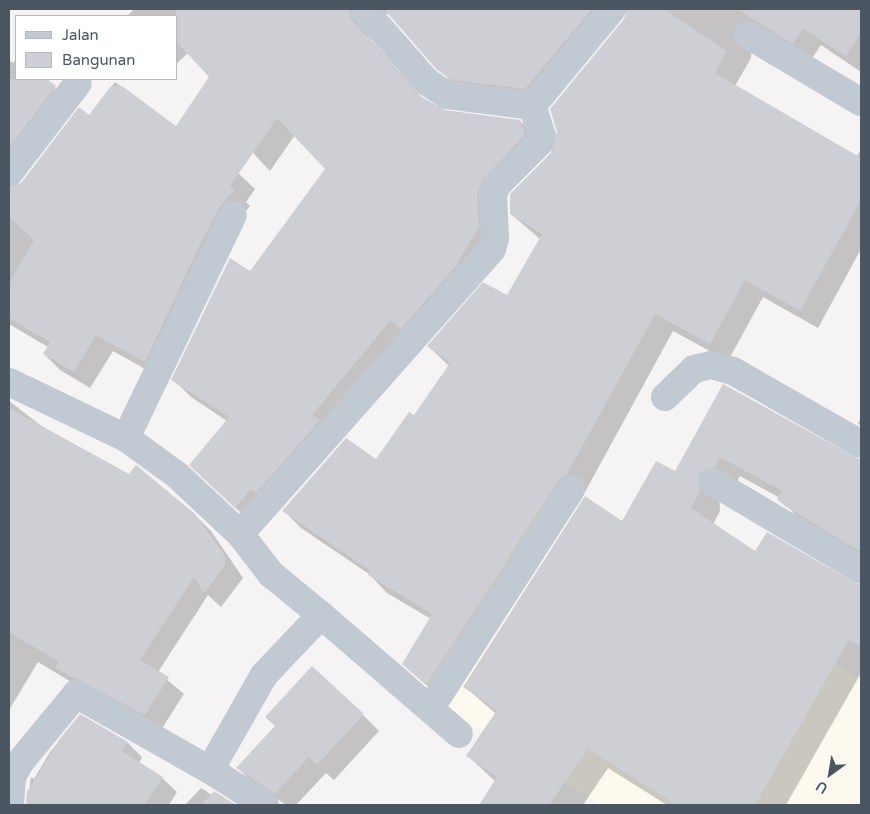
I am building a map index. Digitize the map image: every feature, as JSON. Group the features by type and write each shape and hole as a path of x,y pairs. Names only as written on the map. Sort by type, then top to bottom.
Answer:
{"street":[{"path":"363,9 427,82 447,95 532,106"},
{"path":"532,106 612,9"},
{"path":"748,35 861,102"},
{"path":"9,173 78,83"},
{"path":"240,534 492,249 495,238 493,194 497,185 540,142 542,136 532,106"},
{"path":"126,438 233,214"},
{"path":"665,397 694,370 711,365 732,371 861,444"},
{"path":"9,382 126,438 177,475 240,534 270,574 321,615 459,734"},
{"path":"713,482 861,570"},
{"path":"430,709 571,489"},
{"path":"210,770 264,676 321,615"},
{"path":"10,805 12,777 21,761 76,694 210,770 265,805"}],"shaded area":[{"path":"547,489 861,679 861,805 600,805 418,691"}],"building":[{"path":"176,9 348,9 351,19 418,95 445,110 520,120 525,135 483,179 477,195 479,227 455,267 401,329 390,321 312,415 320,420 256,493 251,489 235,508 189,465 229,417 171,380 230,258 250,271 325,169 277,118 230,186 235,189 219,208 202,240 145,362 96,335 74,372 43,354 50,342 9,318 9,283 34,240 9,217 9,188 21,183 79,107 89,115 111,86 122,86 176,126 209,77 178,43 178,15 176,15"},
{"path":"384,9 592,9 525,89 453,80 437,70"},
{"path":"627,9 664,9 727,51 715,73 861,158 861,200 800,311 745,280 710,344 655,314 567,474 558,481 426,685 402,664 432,614 368,575 371,571 282,511 346,438 376,459 409,412 414,415 450,363 427,346 483,282 507,295 542,234 510,214 510,194 551,153 557,132 550,109 624,19"},
{"path":"737,9 861,9 861,33 846,57 803,28 793,44"},
{"path":"9,79 48,80 56,86 9,148"},
{"path":"723,384 861,460 861,552 785,506 777,499 782,491 720,457 714,467 699,474 700,491 691,508 755,551 767,532 861,586 861,647 849,639 755,805 677,805 588,749 549,805 479,805 497,777 466,756 497,710 463,687 585,496 622,521 656,461 675,471"},
{"path":"9,408 129,474 136,465 195,514 225,556 225,565 204,593 194,577 140,660 169,677 145,715 55,668 59,662 9,632"},
{"path":"312,666 364,714 317,765 309,757 275,794 236,768 275,726 265,717"},
{"path":"80,714 128,742 122,751 163,777 145,805 26,805 27,792 59,740"},
{"path":"214,791 236,805 201,805"}]}
